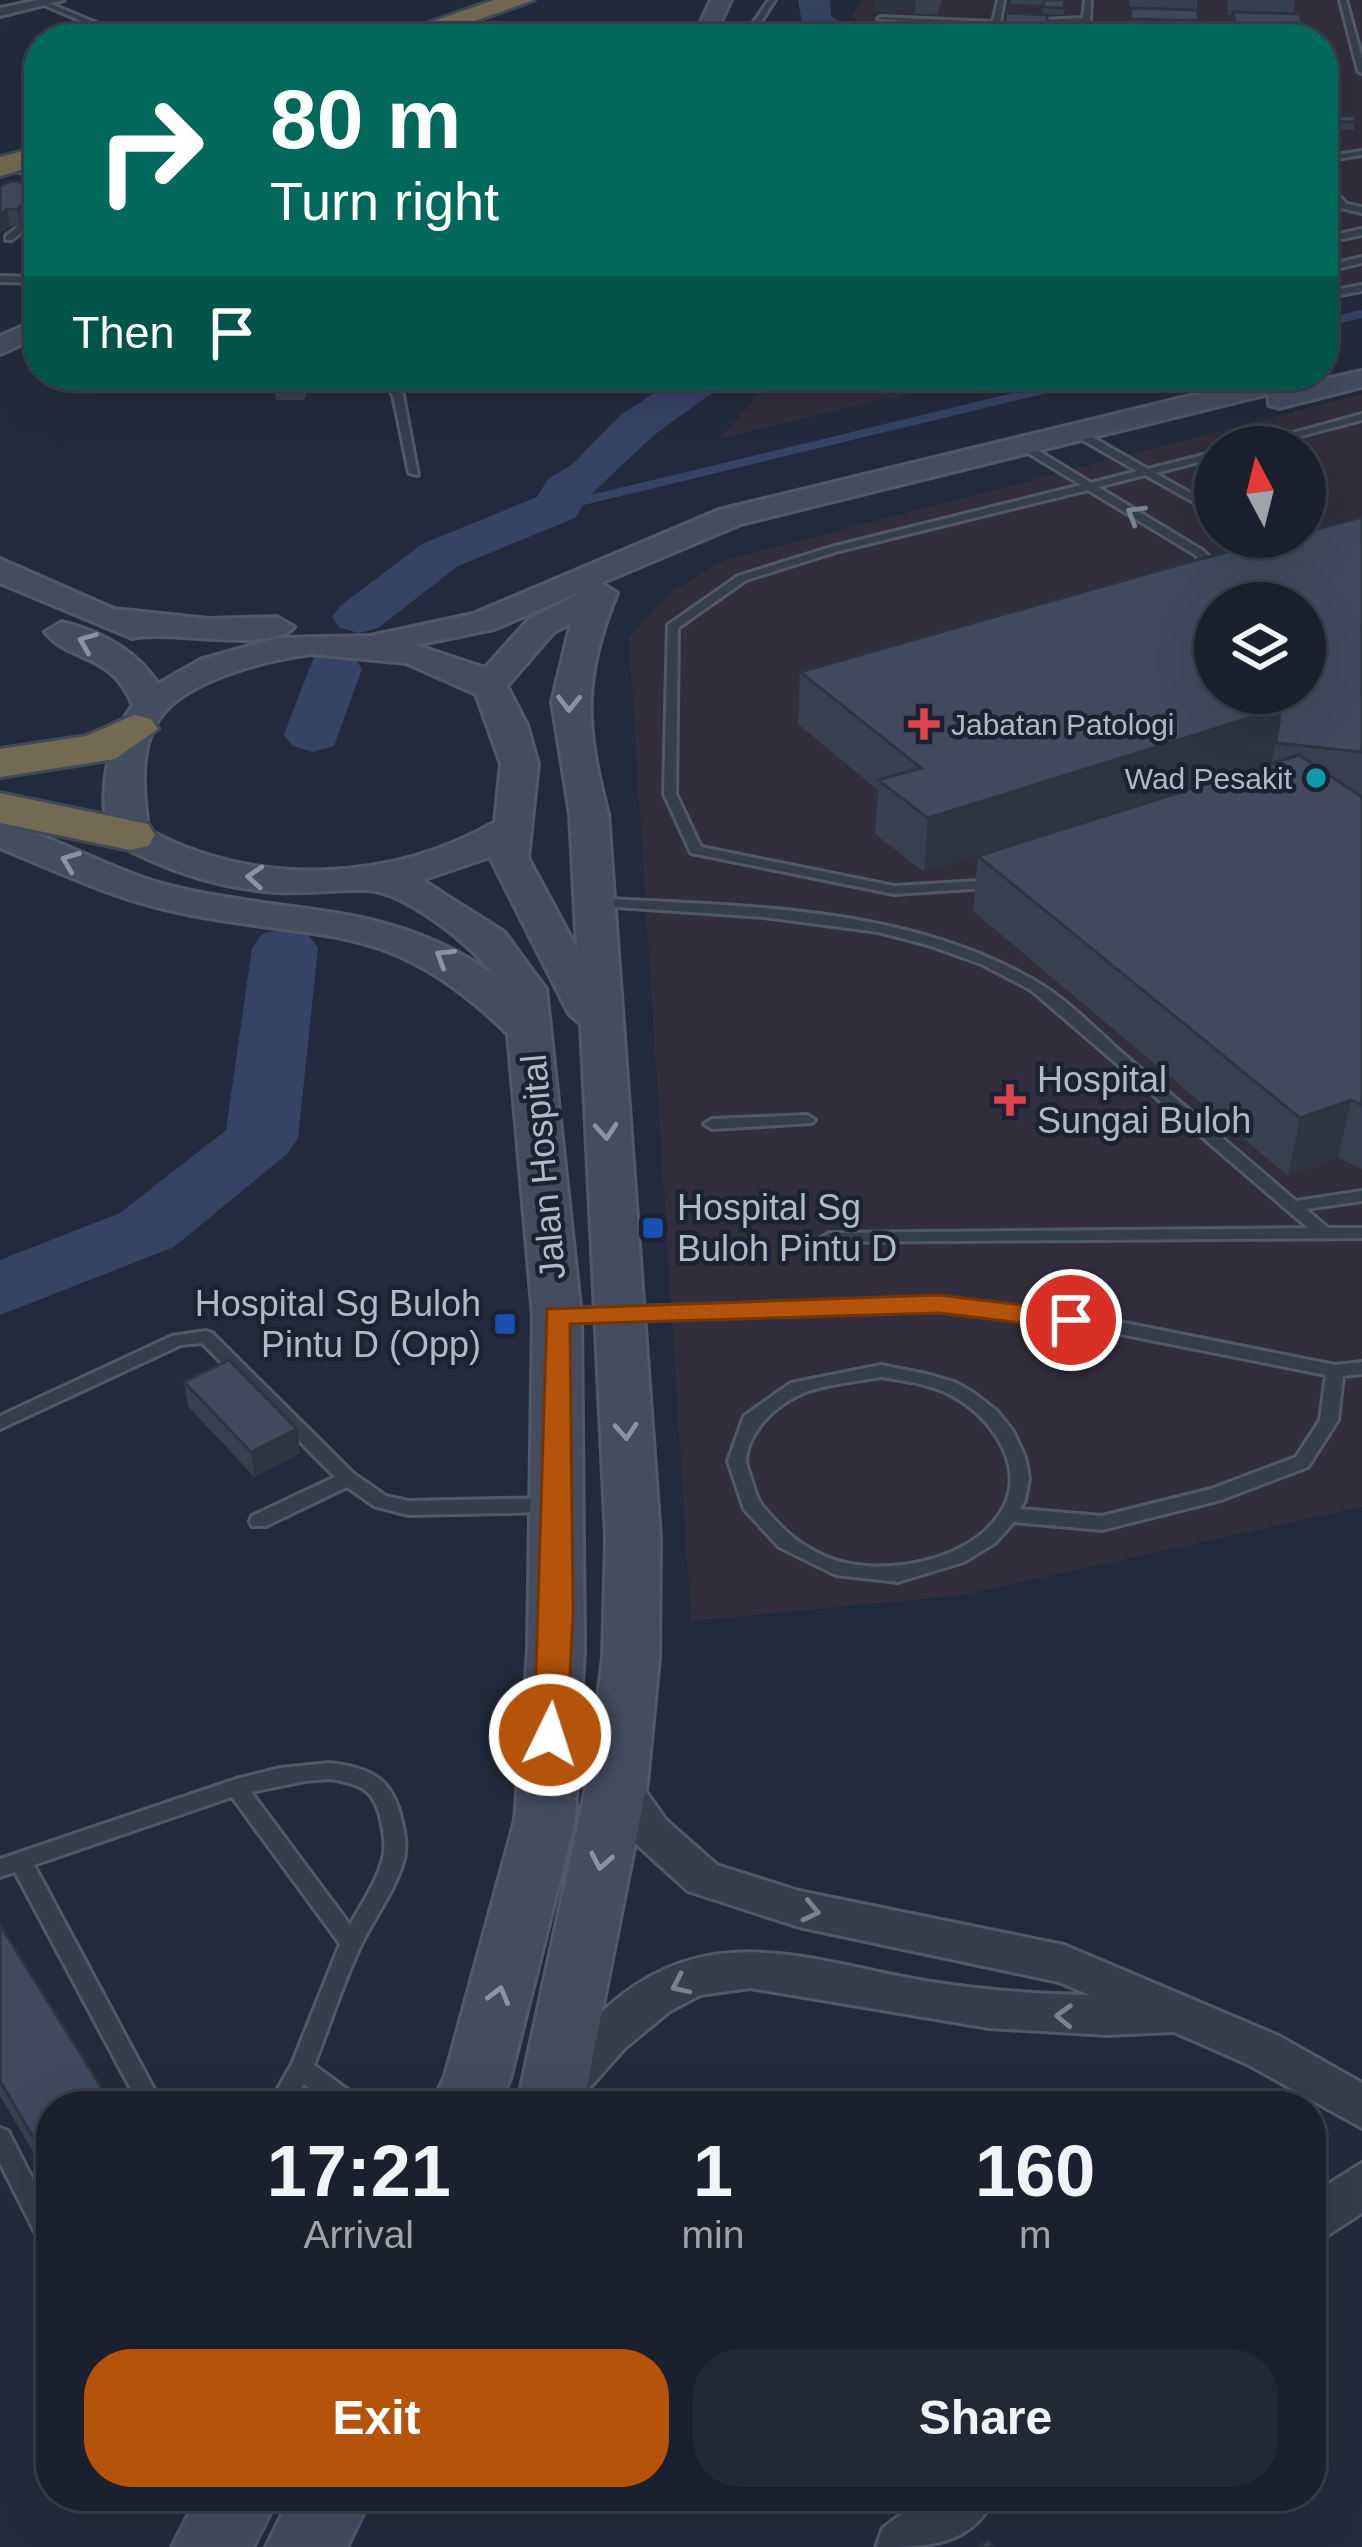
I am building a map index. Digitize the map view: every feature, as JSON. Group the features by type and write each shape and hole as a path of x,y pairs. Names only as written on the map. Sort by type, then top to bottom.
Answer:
{"highway":[{"path":"458,24 533,6"},
{"path":"492,24 533,6"},
{"path":"0,763 98,749 143,717"},
{"path":"0,808 130,836"}],"main road":[{"path":"1086,438 1257,390"},
{"path":"143,717 235,657 296,646 366,644 482,622 749,531 1032,451 1311,390"},
{"path":"0,569 103,618 235,657"},
{"path":"103,618 209,629 393,621 590,586"},
{"path":"496,698 541,626 590,586"},
{"name":"Jalan Hospital","path":"554,2091 617,1783 632,1658 633,1557 598,1029 589,814 565,707 590,586"},
{"path":"0,607 124,662 142,680 143,717 126,796 130,836 160,857 245,878 371,878 446,862 509,830"},
{"path":"366,644 423,656 496,698 530,725 579,777"},
{"name":"Jalan Hospital","path":"496,698 522,781 509,830 509,858 521,889 598,1029"},
{"path":"0,834 166,898 224,910 328,919 428,946 484,981 531,1034"},
{"name":"Jalan Hospital","path":"371,878 408,888 490,941 526,989 556,1316 556,1650 545,1820 471,2091"},
{"path":"210,2547 232,2511"},
{"path":"304,2547 325,2511"}],"street":[{"path":"0,12 51,1"},
{"path":"617,1783 651,1832 703,1878 799,1910 1064,1964 1263,2050 1362,2108"},
{"path":"560,2091 628,2011 696,1977 765,1970 924,2000 1058,2017 1180,2014"},
{"path":"1326,2213 1362,2185"},
{"path":"902,2547 949,2511"}],"lane":[{"path":"996,24 1000,0"},
{"path":"1084,24 1088,0"},
{"path":"1343,0 1362,71"},
{"path":"51,1 95,24"},
{"path":"881,19 996,24 1084,20"},
{"path":"9,238 24,226"},
{"path":"395,390 414,473"},
{"path":"1326,426 1362,417"},
{"path":"1086,438 1194,499"},
{"path":"1032,451 1198,551 1228,580"},
{"path":"1004,881 982,888 894,890 696,850 670,794 672,627 742,578 835,549 1194,461"},
{"path":"592,902 770,915 884,930 994,961 1036,987 1325,1234"},
{"path":"712,1124 807,1120"},
{"path":"1293,1206 1362,1196"},
{"path":"829,1238 1362,1233"},
{"path":"556,1316 939,1304 1115,1327 1335,1371 1362,1368"},
{"path":"0,1423 178,1340 206,1337 348,1479 380,1501 408,1508 559,1505"},
{"path":"881,1371 925,1378 965,1395 996,1420 1016,1450 1021,1482 1012,1514 986,1543 947,1564 900,1573 850,1570 803,1556 767,1531 743,1500 735,1466 743,1433 797,1385 838,1373 881,1371"},
{"path":"1012,1514 1102,1522 1215,1496 1302,1462 1329,1420 1335,1371"},
{"path":"259,1521 348,1479"},
{"path":"143,2091 10,1864 236,1786 293,1773 342,1771 373,1781 392,1810 395,1856 288,2091"},
{"path":"236,1786 352,1943"},
{"path":"301,2069 331,2091"},
{"path":"0,2139 36,2210"}],"shaded area":[{"path":"861,0 1362,0 1362,287 1338,293 1338,24 864,24 851,17"},
{"path":"763,390 924,390 720,438"},
{"name":"Hospital Sungai Buloh","path":"1362,394 1362,1507 963,1595 691,1621 629,638 668,594 725,560 1194,438 1194,558 1326,558 1326,426 1239,426"}],"building":[{"path":"1044,0 1065,0 1064,8 1043,7"},
{"path":"1130,8 1197,10 1199,21 1131,19"},
{"path":"1233,12 1300,14 1303,24 1269,24 1235,23"},
{"path":"1006,13 1047,15 1047,24 1005,24"},
{"path":"1338,115 1355,116 1355,122 1338,121"},
{"path":"10,181 24,182 24,203 0,215 0,187"},
{"path":"1362,517 1362,752 1276,743 1280,714 1326,714 1326,582 1194,582 1194,714 1262,714 928,818 878,780 921,768 800,672 1204,558 1326,558 1326,526"},
{"path":"1299,755 1362,797 1362,1105 1351,1100 1300,1118 978,856"},
{"path":"229,1360 297,1429 251,1452 184,1382"},
{"path":"0,1925 104,2091 36,2091 36,2142 0,2081"}],"waterway":[{"path":"814,0 815,21 821,24"},
{"path":"1338,320 1362,314"},
{"path":"359,617 440,555 557,507 566,490 591,473 637,425 691,390"},
{"path":"568,505 1043,390"},
{"path":"568,505 575,503"},
{"path":"557,507 568,505"},
{"path":"562,506 568,505"},
{"path":"313,734 334,669"},
{"path":"296,874 299,841"},
{"path":"0,1289 147,1230 261,1138 285,948"}],"place":[{"name":"Jabatan Patologi","path":"924,724"},
{"name":"Wad Pesakit","path":"1316,778"},
{"name":"Hospital Sungai Buloh","path":"1010,1100"},
{"name":"Hospital Sg Buloh Pintu D","path":"653,1228"},
{"name":"Hospital Sg Buloh Pintu D (Opp)","path":"505,1324"}],"route":[{"path":"550,1735 559,1505 556,1316 939,1304 1071,1320"}]}
